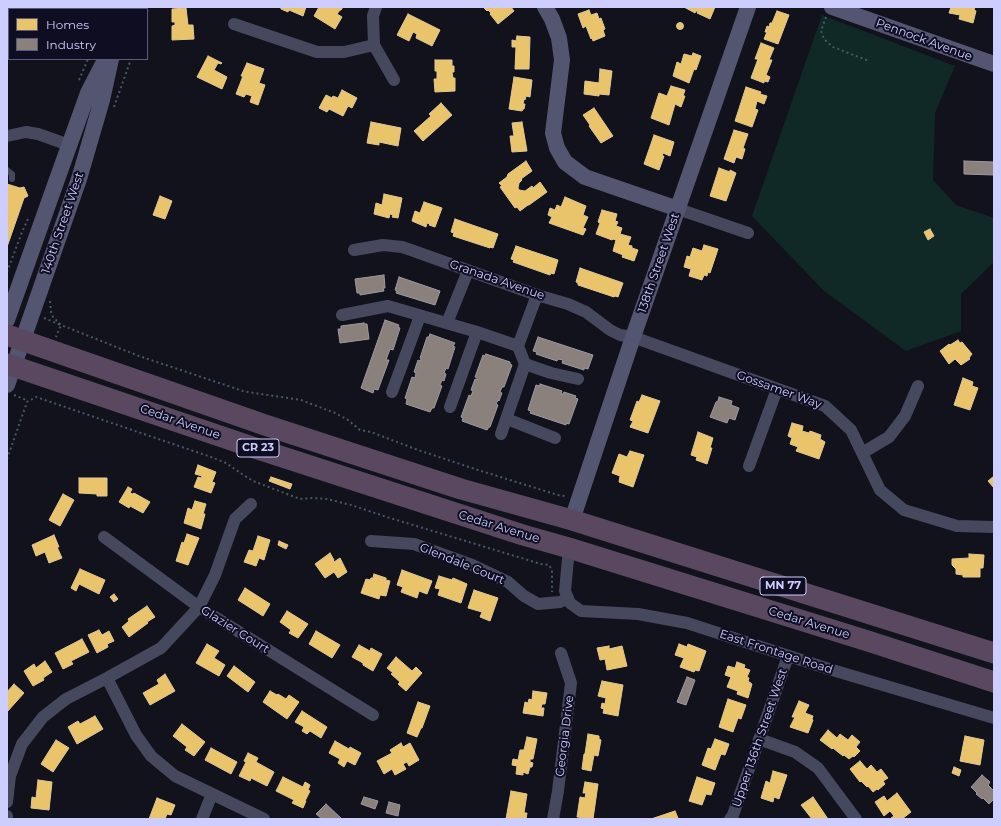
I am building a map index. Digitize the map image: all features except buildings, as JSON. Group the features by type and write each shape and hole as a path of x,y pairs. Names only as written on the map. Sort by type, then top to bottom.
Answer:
{"highway":[{"name":"Cedar Avenue","path":"15,338 279,430 461,489 572,520 994,653"},
{"name":"Cedar Avenue","path":"10,365 509,531 570,548 994,682"}],"street":[{"path":"376,7 373,16 374,45 394,80"},
{"path":"545,7 552,19 559,38 562,60 553,133 557,148 565,162 585,177 748,233"},
{"name":"138th Street West","path":"572,520 633,338 748,7"},
{"name":"Pennock Avenue","path":"829,12 994,64"},
{"path":"234,24 317,52 344,52 374,45"},
{"name":"140th Street West","path":"7,320 88,93 105,60"},
{"name":"140th Street West","path":"10,390 10,365 15,338 79,179 102,100 111,60"},
{"path":"7,136 26,132 38,134 69,145"},
{"name":"Granada Avenue","path":"354,250 383,246 402,247 537,295 568,304 589,315 610,330 620,335 633,338"},
{"path":"448,323 468,271"},
{"path":"501,434 526,364 518,346 537,295"},
{"path":"342,315 388,306 448,323 518,346"},
{"path":"392,392 420,316"},
{"path":"450,407 477,332"},
{"name":"Gossamer Way","path":"633,338 825,406 851,430 880,490 904,510 957,526 994,527"},
{"path":"526,364 551,373 578,380"},
{"path":"862,453 889,437 905,416 918,386"},
{"path":"750,466 778,389"},
{"path":"507,419 555,438"},
{"path":"7,802 10,776 22,744 43,718 66,699 162,648 198,607 215,575 235,519 251,504"},
{"name":"Glazier Court","path":"104,536 198,607 373,714"},
{"name":"Glendale Court","path":"371,542 414,544 472,565 508,582 524,596 538,604 560,602 567,595"},
{"path":"567,595 570,548"},
{"name":"East Frontage Road","path":"567,595 570,603 581,612 638,614 687,623 788,656 994,718"},
{"name":"Georgia Drive","path":"553,819 571,683 561,653"},
{"name":"Upper 136th Street West","path":"730,819 733,815 788,656"},
{"path":"107,678 136,735 151,756 175,776 264,819"},
{"path":"759,739 795,752 818,768 856,819"},
{"path":"202,819 212,794"}],"lane":[{"path":"7,170 12,174 12,179"}],"path":[{"path":"829,12 821,30 824,39 832,47 869,61"},
{"path":"51,312 53,317 61,325 139,356 232,388 301,400 348,420 360,430 371,432 418,450 558,496 566,496"},
{"path":"10,390 24,398 27,402"},
{"path":"7,459 27,402 36,397 211,457 226,463 253,481 300,498 327,499 351,505 541,564 549,565 552,570 551,602"}],"green space":[{"path":"822,15 955,66 935,113 933,180 956,205 994,218 994,262 961,294 961,331 906,351 824,291 752,216"}]}
